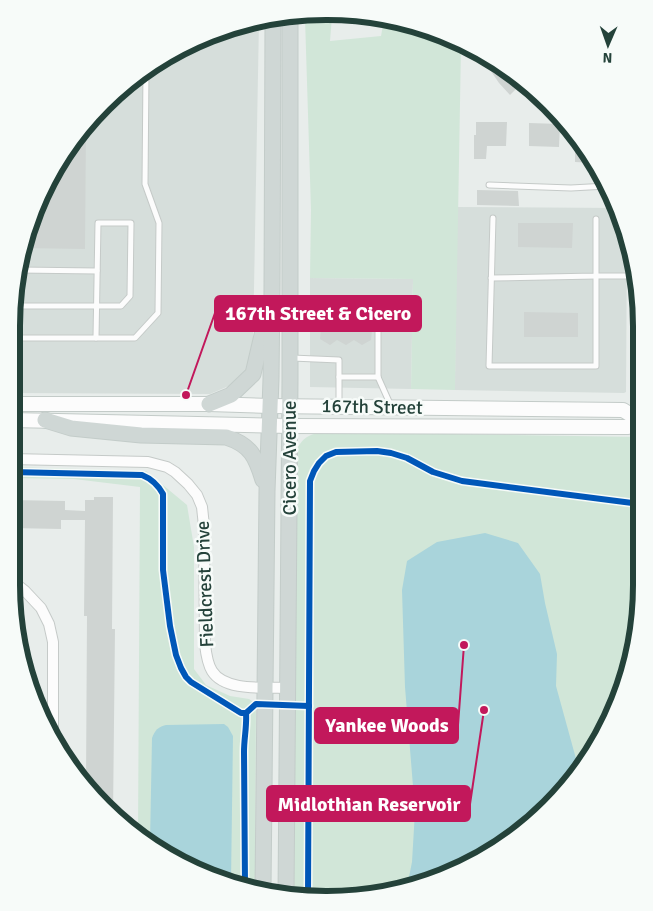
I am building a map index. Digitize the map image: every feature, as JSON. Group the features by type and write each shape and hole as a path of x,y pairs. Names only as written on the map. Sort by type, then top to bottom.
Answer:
{"main road":[{"name":"Cicero Avenue","path":"286,888 290,426 290,23"},
{"name":"Cicero Avenue","path":"263,884 264,687 272,290 273,25"},
{"path":"209,404 231,395 253,374 272,290"},
{"name":"167th Street","path":"20,404 209,404 290,407 623,410 633,416"},
{"name":"167th Street","path":"20,420 290,426 628,427 633,424"},
{"path":"45,420 72,428 141,435 226,437 235,440 251,452 257,462 267,491"}],"street":[{"name":"Fieldcrest Drive","path":"20,459 148,462 167,467 181,477 196,495 202,507 204,526 205,644 207,659 212,672 225,682 240,686 287,688"},
{"path":"20,587 41,608 49,624 53,642 53,722"}],"lane":[{"path":"20,338 135,338 158,312 160,223 145,184 146,79"},
{"path":"489,185 571,188 599,186"},
{"path":"493,218 489,366 596,366 596,219"},
{"path":"21,306 96,306 121,306 130,296 132,223 98,223 96,306 96,338"},
{"path":"26,270 97,271"},
{"path":"491,278 628,276"},
{"path":"290,311 378,317 378,376 392,408"},
{"path":"290,358 339,360 339,407"},
{"path":"339,377 378,376"}],"shaded area":[{"path":"259,28 253,342 249,369 231,385 210,394 20,393 20,326 23,286 30,247 43,209 61,173 96,124 124,96 173,61 209,43"},
{"path":"456,207 609,208 623,247 627,266 626,392 455,390"},
{"path":"310,278 413,279 411,389 310,387"}],"green space":[{"path":"332,20 330,41 381,36 383,26 425,36 461,51 455,390 411,389 413,279 310,278 311,210 305,21"},
{"path":"324,432 633,437 633,584 630,625 623,664 617,683 592,738 557,787 529,815 480,850 444,868 406,881 347,890 294,889 295,454 305,438"},
{"path":"20,467 146,471 187,505 194,547 194,669 206,685 230,696 249,699 256,704 255,883 209,868 173,850 138,826 140,487 74,479 20,478"}],"water":[{"path":"485,533 518,543 540,574 557,654 556,686 577,761 557,787 513,828 480,850 444,868 408,880 412,862 415,811 405,687 402,590 407,561 437,542"},
{"path":"224,724 233,736 231,876 209,868 173,850 150,835 152,738 159,728 166,725"}],"building":[{"path":"487,66 518,87 510,95"},
{"path":"476,122 507,122 506,146 487,146 486,159 474,159"},
{"path":"529,123 557,124 560,128 559,147 529,146"},
{"path":"86,136 85,249 30,248 43,209 61,173"},
{"path":"575,147 585,163 575,162"},
{"path":"477,190 518,191 519,206 477,205"},
{"path":"518,223 573,223 572,248 518,247"},
{"path":"524,312 578,313 578,337 524,337"},
{"path":"330,324 338,329 346,324 354,329 363,324 372,330 371,340 362,345 354,340 346,345 337,340 330,345 320,339 321,329"},
{"path":"94,497 113,497 112,629 115,629 113,804 86,775 87,616 84,616 85,520 61,520 61,529 20,528 20,500 65,501 65,510 85,511 85,500 94,500"}],"cycle path":[{"path":"308,890 310,481 319,463 326,456 336,452 377,451 407,458 433,472 462,481 633,503"},
{"path":"20,472 142,475 152,480 163,494 163,570 170,626 176,655 186,677 241,713 246,713 256,704 309,706"},
{"path":"245,880 244,752 246,713"}],"place":[{"name":"167th Street & Cicero","path":"186,395"},
{"name":"Yankee Woods","path":"464,645"},
{"name":"Midlothian Reservoir","path":"484,710"}]}
